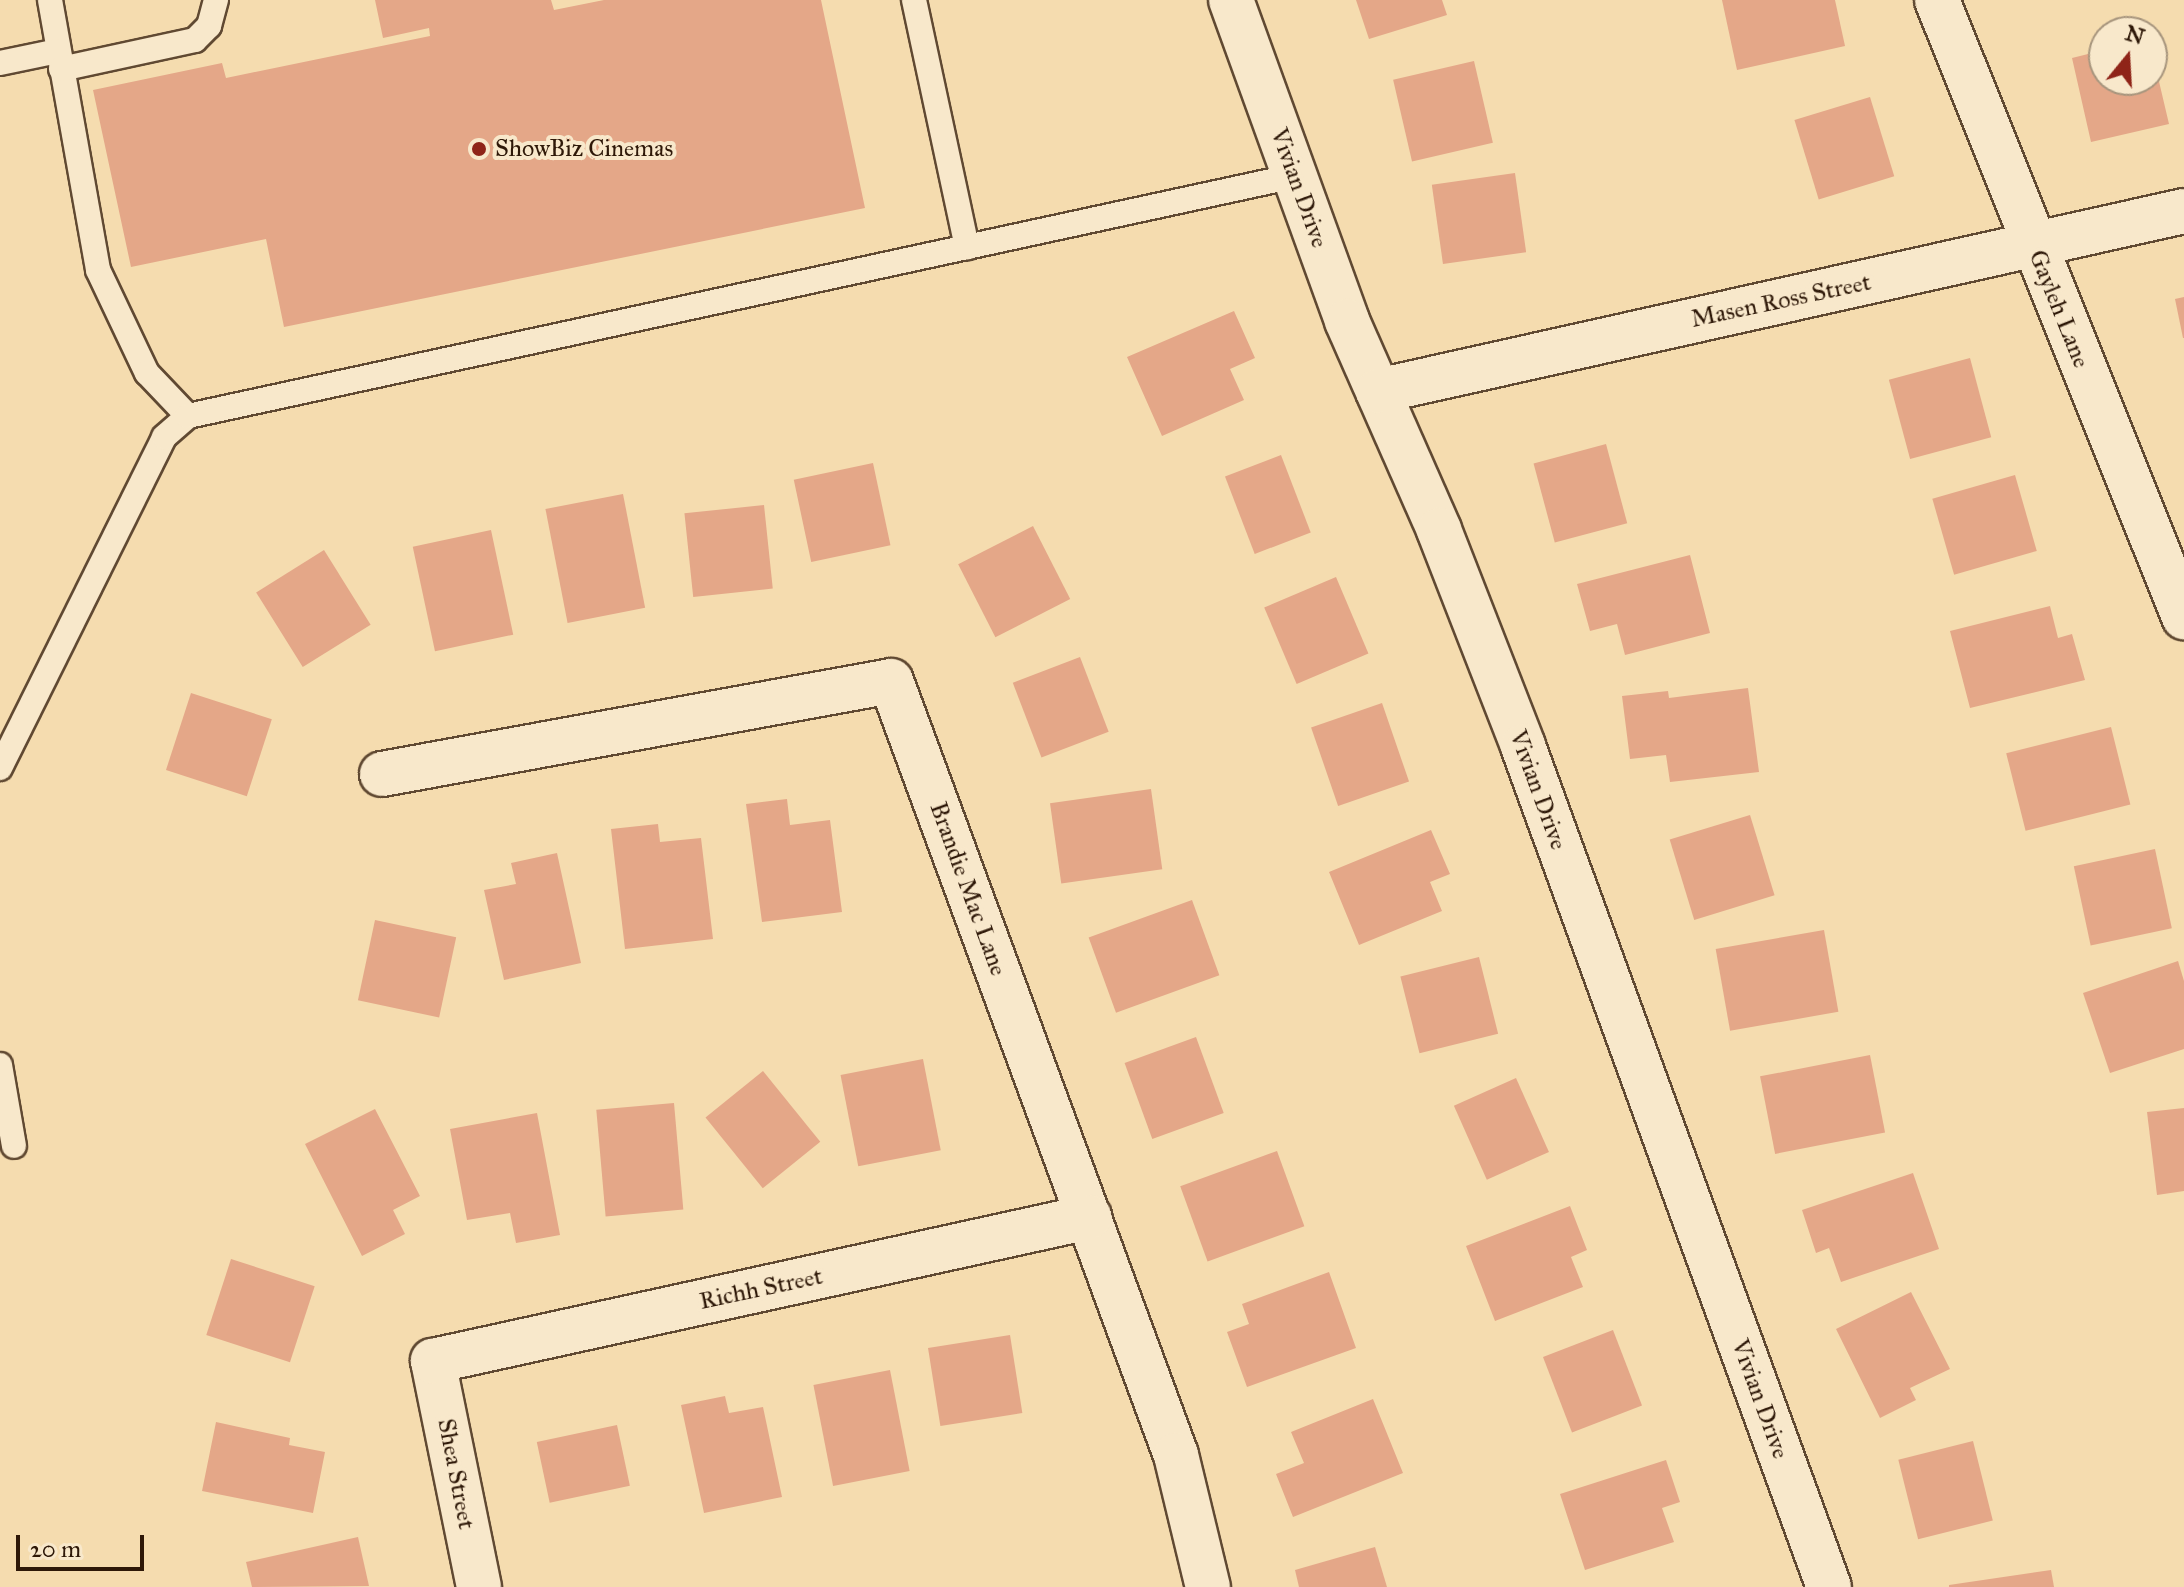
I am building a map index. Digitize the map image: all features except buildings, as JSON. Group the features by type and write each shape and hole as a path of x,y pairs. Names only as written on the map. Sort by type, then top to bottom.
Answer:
{"street":[{"name":"Vivian Drive","path":"1231,0 1294,176 1378,391 1439,530 1523,746 1828,1587"},
{"name":"Gayleh Lane","path":"1937,0 2184,617"},
{"name":"Masen Ross Street","path":"1378,391 2034,247 2184,211"},
{"name":"Brandie Mac Lane","path":"382,774 891,681 1176,1455 1208,1587"},
{"name":"Richh Street","path":"433,1361 1089,1217"},
{"name":"Shea Street","path":"433,1361 479,1587"}],"lane":[{"path":"50,0 98,270 147,373 188,416"},
{"path":"0,63 59,60 195,40 209,26 216,0"},
{"path":"914,0 967,247"},
{"path":"0,768 164,437 188,416 1294,176"},
{"path":"0,1065 14,1146"}],"place":[{"name":"ShowBiz Cinemas","path":"479,149"}]}
